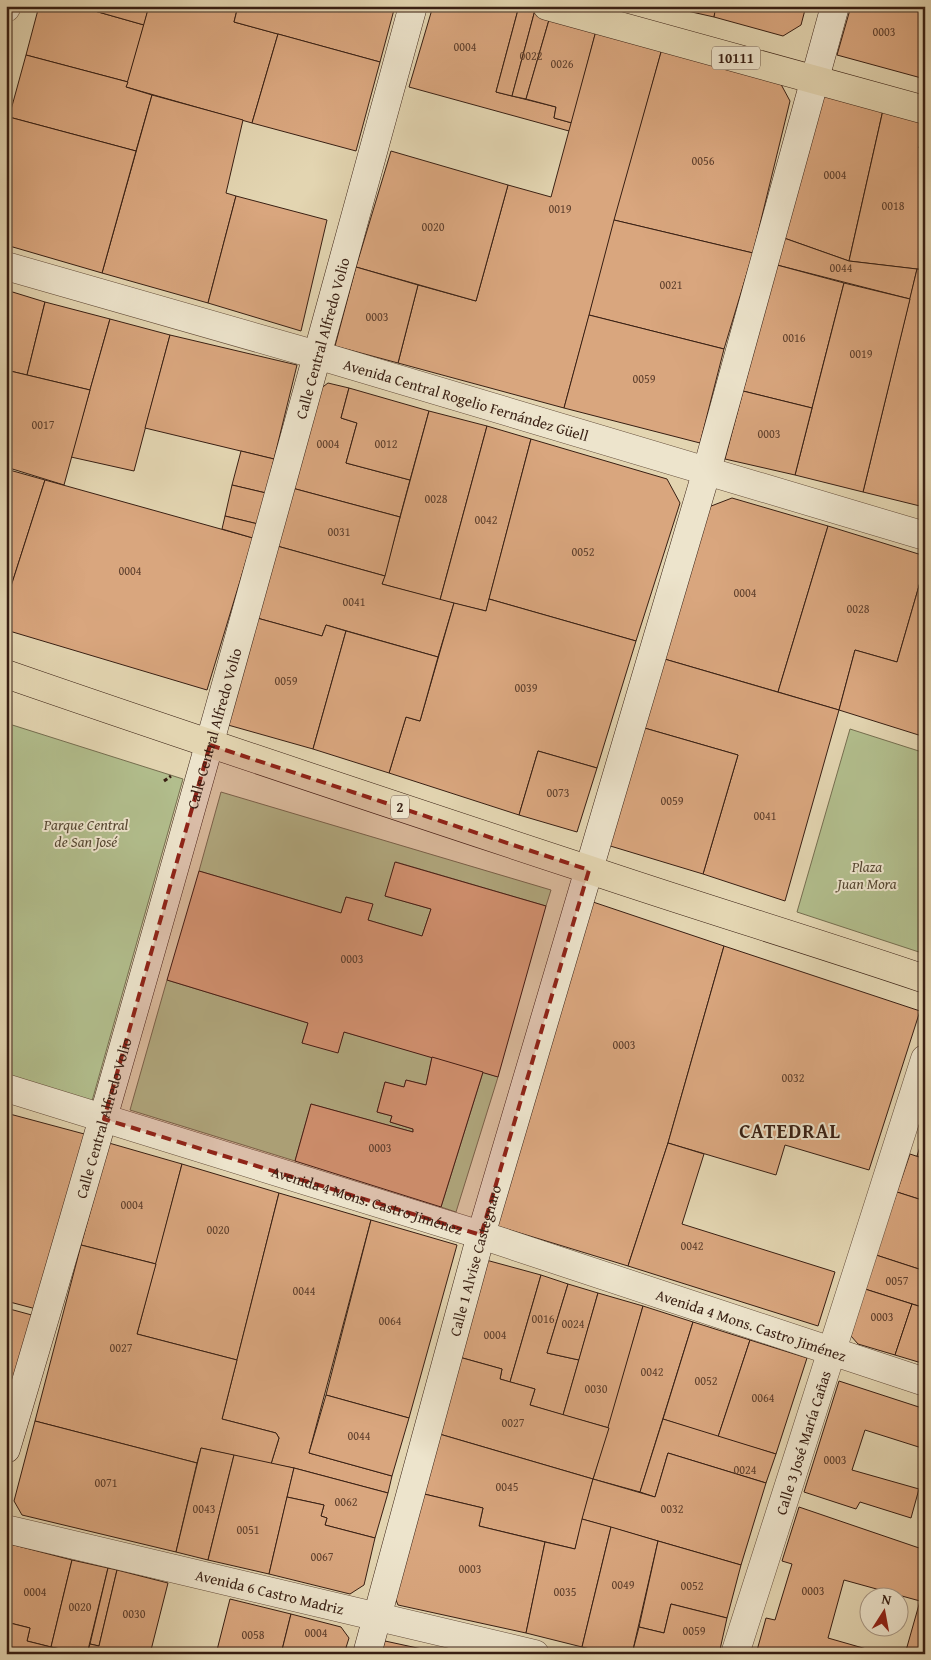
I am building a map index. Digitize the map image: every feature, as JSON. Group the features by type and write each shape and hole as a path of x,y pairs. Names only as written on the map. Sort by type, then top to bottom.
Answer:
{"highway":[{"name":"10111","path":"547,6 925,110"},
{"name":"2","path":"6,674 210,745 589,870 788,932 925,979"}],"street":[{"name":"Calle Central Alfredo Volio","path":"6,1449 104,1119 210,745 412,6"},
{"name":"Calle 1 Alvise Castegnaro","path":"367,1654 481,1235 707,470 835,6"},
{"name":"Avenida Central Rogelio Fernández Güell","path":"6,266 317,355 925,536"},
{"name":"Calle 3 José María Cañas","path":"735,1654 830,1350 925,1059"},
{"name":"Avenida 4 Mons. Castro Jiménez","path":"6,1088 481,1235 925,1382"},
{"name":"Avenida 6 Castro Madriz","path":"6,1529 376,1618 535,1654"}],"highlighted area":[{"path":"210,745 589,870 481,1235 104,1119"}],"green space":[{"name":"Parque Central de San José","path":"6,723 183,779 92,1101 6,1075"},
{"name":"Plaza Juan Mora","path":"850,729 925,753 925,954 797,912"},
{"path":"221,792 551,890 546,906 396,862 385,896 431,909 422,936 368,920 372,904 346,897 341,913 199,871"},
{"path":"167,980 308,1023 302,1043 344,1032 432,1057 426,1085 406,1080 404,1087 385,1082 377,1112 392,1116 390,1122 413,1129 413,1132 311,1104 295,1161 130,1110"},
{"path":"483,1072 498,1077 456,1212 441,1207"}],"building":[{"path":"39,6 77,6 144,25 128,82 26,55"},
{"path":"77,6 149,6 144,25"},
{"path":"149,6 238,6 234,22 278,34 252,123 126,87"},
{"path":"238,6 395,6 380,62 234,22"},
{"path":"433,6 519,6 496,92 556,107 554,118 572,123 569,131 409,87"},
{"path":"519,6 535,10 512,96 496,92"},
{"path":"665,6 716,6 714,17"},
{"path":"716,6 806,6 801,25 783,36 714,17"},
{"path":"851,6 925,6 925,79 837,55"},
{"path":"535,10 551,13 526,99 512,96"},
{"path":"551,13 597,27 572,123 554,118 556,107 526,99"},
{"path":"597,27 663,45 564,408 398,363 418,285 476,301 508,185 551,197"},
{"path":"278,34 380,62 356,151 252,123"},
{"path":"663,45 776,75 790,101 753,253 614,220"},
{"path":"26,55 128,82 126,87 152,95 136,151 9,117"},
{"path":"152,95 243,120 226,193 236,196 208,303 102,273"},
{"path":"822,95 883,110 849,261 784,238"},
{"path":"883,110 925,123 919,148 925,150 925,270 849,261"},
{"path":"9,117 136,151 102,273 6,245 6,129"},
{"path":"391,151 508,185 476,301 356,267"},
{"path":"236,196 327,220 301,331 208,303"},
{"path":"614,220 753,253 724,349 589,315"},
{"path":"784,238 849,261 917,269 910,299 777,265"},
{"path":"777,265 844,283 812,408 743,391"},
{"path":"356,267 418,285 398,363 335,346"},
{"path":"917,269 925,270 924,507 863,492"},
{"path":"844,283 910,299 863,492 795,475"},
{"path":"6,290 45,302 27,375 6,370"},
{"path":"45,302 110,319 90,390 27,375"},
{"path":"589,315 724,349 700,443 564,408"},
{"path":"110,319 170,335 134,471 71,457"},
{"path":"170,335 297,365 274,459 145,428"},
{"path":"6,370 90,390 64,485 6,467"},
{"path":"328,383 349,388 341,418 357,423 346,463 410,480 400,517 292,488 316,392"},
{"path":"349,388 429,411 410,480 346,463 357,423 341,418"},
{"path":"743,391 812,408 795,475 725,459"},
{"path":"429,411 487,426 440,600 382,584"},
{"path":"487,426 531,439 486,611 440,600"},
{"path":"531,439 667,479 680,503 636,641 489,599"},
{"path":"241,451 274,459 266,493 232,485"},
{"path":"6,469 45,480 6,602"},
{"path":"45,480 253,538 207,690 6,630 6,602"},
{"path":"232,485 266,493 258,524 225,516"},
{"path":"292,488 400,517 385,576 277,546"},
{"path":"732,498 828,526 778,692 661,658 706,508"},
{"path":"225,516 258,524 253,538 222,529"},
{"path":"828,526 925,556 925,565 897,662 855,650 839,710 778,692"},
{"path":"277,546 385,576 382,584 454,603 438,657 326,625 322,636 257,618"},
{"path":"925,565 925,737 839,710 855,650 897,662"},
{"path":"489,599 636,641 597,768 538,751 519,815 389,773 406,717 420,721 454,603 486,611"},
{"path":"257,618 322,636 326,625 346,631 313,749 228,725"},
{"path":"346,631 438,657 420,721 406,717 389,773 313,749"},
{"path":"661,658 839,710 785,901 703,874 738,755 641,727"},
{"path":"641,727 738,755 703,874 607,845"},
{"path":"538,751 597,768 577,832 519,815"},
{"path":"395,862 546,906 498,1077 344,1032 338,1053 302,1043 308,1023 167,980 199,871 341,913 346,897 373,904 368,920 422,936 431,909 385,896"},
{"path":"593,902 724,946 668,1143 628,1266 497,1226"},
{"path":"724,946 920,1011 869,1170 785,1145 776,1175 668,1143"},
{"path":"432,1057 483,1072 441,1207 295,1161 311,1104 413,1132 413,1129 390,1122 392,1116 377,1112 385,1082 404,1087 406,1080 426,1085"},
{"path":"6,1113 88,1135 40,1310 6,1301"},
{"path":"925,1131 925,1159 917,1156"},
{"path":"109,1143 182,1164 156,1264 81,1245"},
{"path":"668,1143 704,1154 682,1224 835,1272 818,1326 628,1266"},
{"path":"910,1154 925,1159 925,1201 897,1192"},
{"path":"182,1164 279,1193 237,1360 137,1334"},
{"path":"897,1192 925,1201 925,1271 876,1255"},
{"path":"279,1193 371,1220 309,1453 392,1476 388,1493 294,1468 271,1464 279,1438 276,1433 222,1419"},
{"path":"371,1220 457,1245 409,1418 326,1395"},
{"path":"81,1245 156,1264 137,1334 237,1360 222,1419 276,1433 279,1438 271,1464 201,1448 197,1463 35,1421"},
{"path":"876,1255 925,1271 925,1308 865,1289"},
{"path":"486,1260 541,1275 510,1382 500,1379 502,1369 459,1357"},
{"path":"541,1275 568,1284 547,1353 579,1360 563,1415 530,1405 535,1389 510,1382"},
{"path":"568,1284 598,1293 579,1360 547,1353"},
{"path":"865,1289 912,1304 895,1355 858,1344 851,1336"},
{"path":"598,1293 643,1306 609,1428 563,1415"},
{"path":"912,1304 925,1308 925,1364 895,1355"},
{"path":"643,1306 693,1322 640,1492 593,1479"},
{"path":"6,1308 39,1317 16,1402 6,1400"},
{"path":"693,1322 750,1340 718,1437 663,1419"},
{"path":"750,1340 807,1358 776,1454 718,1437"},
{"path":"459,1357 502,1369 500,1379 535,1389 530,1405 609,1428 593,1479 436,1433"},
{"path":"839,1381 925,1409 925,1449 865,1430 852,1470 919,1489 911,1518 860,1502 856,1509 804,1492"},
{"path":"326,1395 409,1418 392,1476 309,1453"},
{"path":"663,1419 776,1454 766,1483 668,1453 655,1497 640,1492"},
{"path":"35,1421 197,1463 176,1552 22,1515 14,1501"},
{"path":"436,1433 593,1479 575,1549 479,1526 483,1508 420,1493"},
{"path":"201,1448 234,1455 208,1560 176,1552"},
{"path":"668,1453 766,1483 741,1565 582,1519 593,1479 655,1497"},
{"path":"234,1455 294,1468 269,1574 208,1560"},
{"path":"294,1468 388,1493 375,1538 325,1525 327,1518 321,1516 324,1505 287,1497"},
{"path":"420,1493 483,1508 479,1526 545,1542 526,1633 398,1605 393,1593"},
{"path":"287,1497 324,1505 321,1516 327,1518 325,1525 375,1538 364,1585 350,1594 269,1574"},
{"path":"799,1507 925,1550 925,1654 905,1654 920,1601 908,1598 908,1588 873,1588 844,1580 828,1638 884,1654 756,1654 766,1618 775,1620 792,1564 782,1561"},
{"path":"582,1519 611,1527 582,1647 526,1633 545,1542 575,1549"},
{"path":"611,1527 658,1541 632,1654 610,1654 582,1647"},
{"path":"658,1541 741,1565 727,1618 671,1604 664,1633 639,1627"},
{"path":"6,1543 72,1560 51,1647 27,1641 30,1628 6,1622"},
{"path":"72,1560 108,1568 87,1654 51,1647"},
{"path":"108,1568 117,1570 99,1646 90,1644"},
{"path":"117,1570 168,1583 150,1654 87,1654 90,1644 99,1646"},
{"path":"230,1599 291,1614 281,1654 216,1654"},
{"path":"671,1604 727,1618 719,1654 632,1654 639,1627 664,1633"},
{"path":"291,1614 341,1627 349,1638 344,1654 281,1654"},
{"path":"6,1622 30,1628 27,1641 79,1654 24,1654 25,1652 6,1647"},
{"path":"385,1641 445,1654 381,1654"}],"district":[{"name":"CATEDRAL","path":"790,1130"}]}
